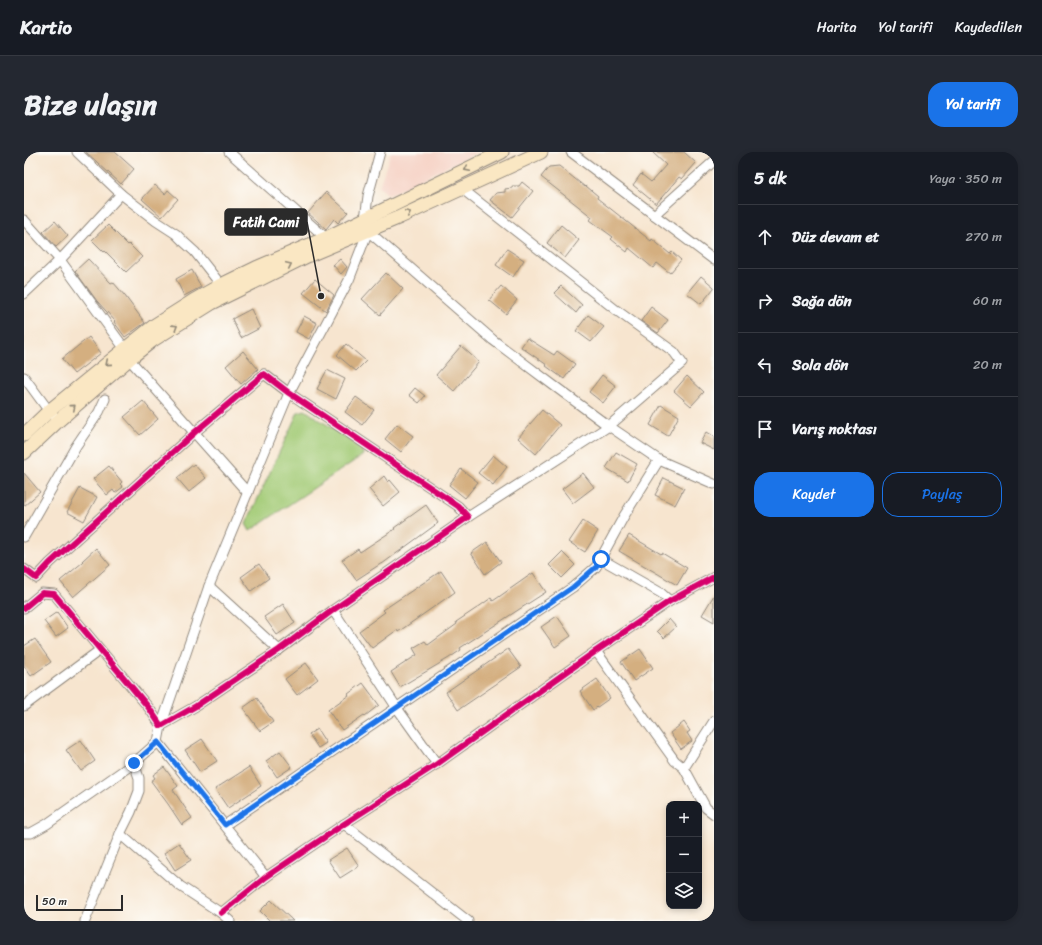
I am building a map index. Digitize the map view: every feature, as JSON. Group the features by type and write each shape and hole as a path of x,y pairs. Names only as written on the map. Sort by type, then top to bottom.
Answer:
{"main road":[{"path":"127,354 153,340 212,303 308,256 502,152"},
{"path":"24,435 54,416 127,354 155,325 221,285 256,268 326,238 367,225 461,188 541,152"},
{"path":"24,453 54,416"}],"street":[{"path":"77,152 121,194 156,221 176,234 194,252 221,285"},
{"path":"229,152 326,238"},
{"path":"24,834 31,833 47,824 134,763 158,742 161,726 209,586 290,393 349,280 367,225 368,196 380,152"},
{"path":"571,152 714,260"},
{"path":"654,215 714,161"},
{"path":"161,726 196,706 280,650 333,610 468,517 609,426 682,363 674,352 610,305 461,188"},
{"path":"24,294 60,260 121,194"},
{"path":"24,220 60,260 127,354 248,493"},
{"path":"367,225 493,340 553,385 659,460 714,484"},
{"path":"36,578 50,563 196,432 264,374 458,506 468,517"},
{"path":"24,377 54,416"},
{"path":"24,537 68,459 106,399"},
{"path":"225,825 573,587 596,567 624,516 659,460"},
{"path":"601,559 661,593 670,601"},
{"path":"24,569 36,578 42,593"},
{"path":"221,913 266,877 344,824 437,764 670,601 714,576"},
{"path":"209,586 280,650"},
{"path":"24,608 42,593 54,594 149,708 161,726"},
{"path":"333,610 397,708 437,764"},
{"path":"24,706 100,650"},
{"path":"596,652 675,761 684,768 706,808 714,814"},
{"path":"684,768 714,721"},
{"path":"158,742 266,877"},
{"path":"85,921 139,791 139,778 134,763"},
{"path":"344,824 468,921"},
{"path":"120,834 180,886 221,913 230,921"}],"shaded area":[{"path":"391,152 478,152 389,195 379,187"}],"green space":[{"path":"305,410 362,448 363,455 250,531 246,524 298,412"}],"building":[{"path":"86,152 115,152 134,169 121,184"},
{"path":"652,152 684,152 696,163 682,179 679,177 656,204 633,185 641,174 651,182 666,165"},
{"path":"559,166 585,187 586,186 598,196 597,198 651,241 652,239 670,254 672,252 681,260 670,273 657,263 653,268 629,248 627,252 611,239 613,237 590,220 592,217 541,177 549,167"},
{"path":"522,182 533,191 512,217 490,200 496,193 505,192 505,189 512,188 512,186 519,186"},
{"path":"155,185 165,194 168,190 178,199 162,217 142,199"},
{"path":"326,192 348,212 338,223 334,219 326,229 308,213"},
{"path":"55,221 68,236 56,247 43,232"},
{"path":"108,225 142,257 126,272 92,240"},
{"path":"561,225 579,240 565,258 547,243"},
{"path":"507,249 524,260 513,277 496,265"},
{"path":"88,259 111,283 113,282 145,323 125,337 114,322 115,321 97,301 75,271"},
{"path":"340,259 347,267 341,274 333,265"},
{"path":"192,270 201,287 184,296 176,279"},
{"path":"386,273 403,289 380,315 362,299"},
{"path":"701,276 714,288 701,304 687,293"},
{"path":"315,279 334,295 326,311 303,293"},
{"path":"501,286 517,300 506,314 489,300"},
{"path":"561,286 582,305 576,313 554,293"},
{"path":"651,307 668,320 658,333 641,321"},
{"path":"251,309 260,328 241,338 232,319"},
{"path":"588,315 604,327 591,342 576,331"},
{"path":"304,316 317,323 309,339 296,332"},
{"path":"89,337 101,353 74,374 62,359"},
{"path":"527,338 554,355 557,351 575,364 564,379 521,347"},
{"path":"346,344 366,361 356,371 337,355"},
{"path":"461,346 479,362 454,391 436,375"},
{"path":"243,351 258,369 241,384 226,366"},
{"path":"327,370 345,379 336,399 317,389"},
{"path":"602,375 616,386 603,403 589,392"},
{"path":"687,376 704,392 691,406 674,391"},
{"path":"415,388 425,396 419,403 409,395"},
{"path":"356,397 374,410 362,425 345,412"},
{"path":"143,401 158,419 140,435 124,417"},
{"path":"661,405 679,416 668,436 650,425"},
{"path":"542,410 560,425 536,454 518,438"},
{"path":"397,424 413,436 401,452 385,439"},
{"path":"706,432 714,437 714,450 700,443"},
{"path":"616,452 637,464 628,481 606,468"},
{"path":"493,455 507,467 493,485 478,473"},
{"path":"194,464 206,478 189,492 177,478"},
{"path":"109,466 122,482 120,484 123,487 115,493 113,490 107,495 93,479"},
{"path":"461,469 478,482 465,498 449,485"},
{"path":"24,473 40,492 24,506"},
{"path":"583,473 594,487 573,503 562,489"},
{"path":"384,476 388,482 390,480 400,492 383,506 369,489"},
{"path":"664,478 684,488 675,505 655,495"},
{"path":"80,488 97,497 84,521 67,512"},
{"path":"426,505 438,523 382,564 356,580 342,560 358,549 360,552 395,529 394,528"},
{"path":"583,521 598,531 585,552 569,542"},
{"path":"629,535 687,568 677,585 619,551"},
{"path":"487,542 501,562 485,574 471,553"},
{"path":"96,548 110,565 73,597 60,581 83,562 82,561"},
{"path":"562,552 575,565 562,578 549,565"},
{"path":"259,564 269,578 251,591 241,577"},
{"path":"441,571 455,592 398,632 397,630 372,648 359,631 385,612 383,610"},
{"path":"533,573 546,592 460,648 461,650 449,658 400,687 391,672 417,655 413,648 425,641 428,645 457,624 456,622 491,598 493,601"},
{"path":"714,595 714,622 702,615"},
{"path":"283,604 295,623 277,635 264,617"},
{"path":"57,612 68,628 56,637 44,621"},
{"path":"557,616 571,636 555,647 541,627"},
{"path":"669,619 676,627 664,638 657,631"},
{"path":"35,639 51,662 31,676 24,666 24,646"},
{"path":"508,649 521,667 458,710 446,692"},
{"path":"640,649 653,668 634,681 621,662"},
{"path":"306,663 318,679 297,695 285,679"},
{"path":"597,679 610,698 593,710 580,691"},
{"path":"363,683 379,705 365,716 364,715 342,730 328,710"},
{"path":"257,698 273,722 260,731 243,708"},
{"path":"684,722 690,731 687,733 692,741 681,749 670,733"},
{"path":"317,729 326,743 318,748 309,734"},
{"path":"202,739 217,761 200,772 185,750"},
{"path":"81,740 95,761 81,771 66,750"},
{"path":"280,751 292,767 277,777 266,761"},
{"path":"164,767 178,786 173,790 192,818 182,825 151,781 155,778 153,775"},
{"path":"249,767 261,786 228,808 215,789"},
{"path":"179,843 191,860 175,870 164,853"},
{"path":"347,848 359,866 340,878 328,860"},
{"path":"271,900 293,921 270,921 260,911"}],"cycle path":[{"path":"24,569 36,578 50,563 195,432 264,374 289,393 458,506 468,517 333,610 279,650 196,706 161,726 149,708 54,594 42,593 24,608"},
{"path":"221,913 266,877 344,824 437,764 596,651 670,601 714,577"}],"place":[{"name":"Fatih Cami","path":"321,296"}],"route":[{"path":"134,763 158,742 225,825 573,587 596,567 601,559"}]}
